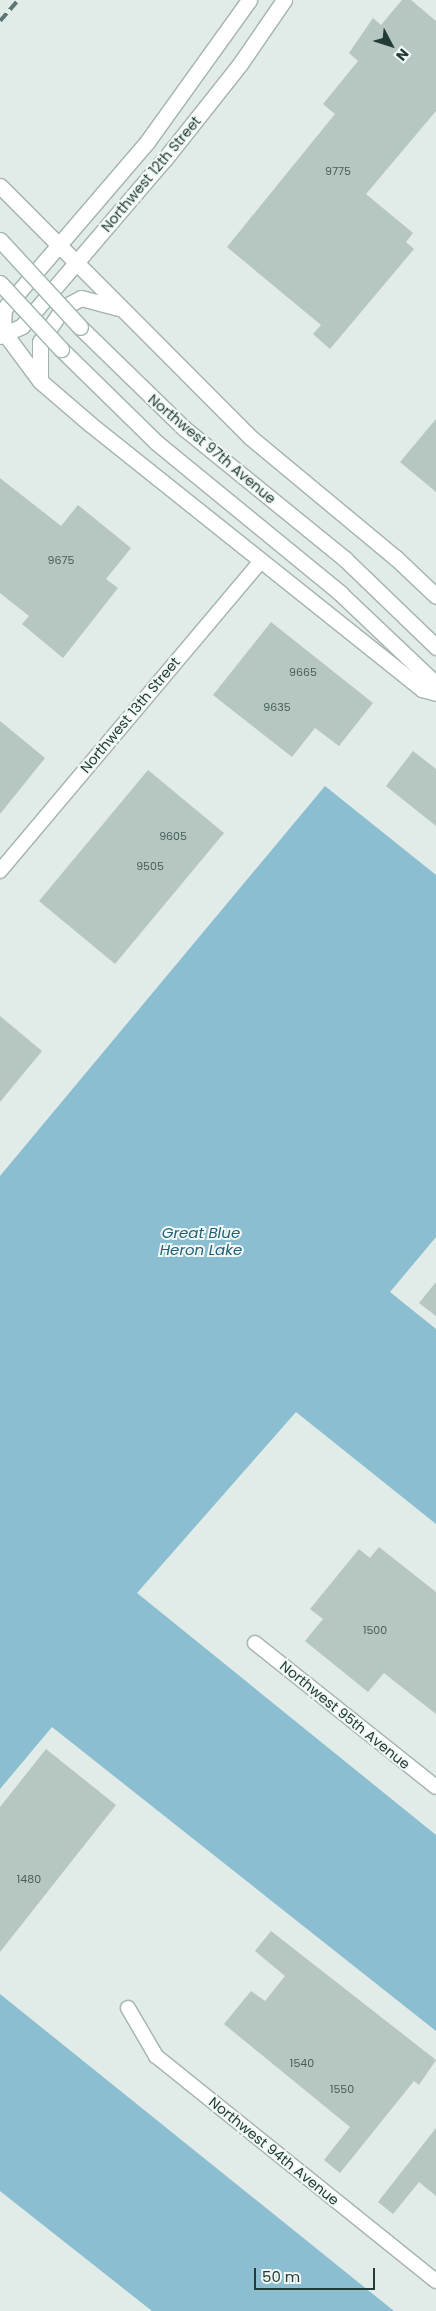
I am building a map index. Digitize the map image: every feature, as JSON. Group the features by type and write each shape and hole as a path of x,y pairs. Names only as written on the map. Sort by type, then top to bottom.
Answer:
{"street":[{"name":"Northwest 12th Street","path":"249,0 148,142 4,309 1,332 22,326 77,262 204,111 284,0"},
{"path":"0,186 260,446 396,558 436,596"},
{"name":"Northwest 97th Avenue","path":"0,240 80,327 170,416 345,559 436,646"},
{"path":"0,283 60,349 142,430 340,593 436,684"},
{"path":"40,381 40,342 64,307 81,298 92,298 124,310"},
{"path":"1,332 40,381 422,689 436,693"},
{"name":"Northwest 13th Street","path":"0,871 261,561"},
{"name":"Northwest 95th Avenue","path":"255,1643 436,1788"},
{"name":"Northwest 94th Avenue","path":"128,2008 156,2056 436,2282"}],"water":[{"name":"Great Blue Heron Lake","path":"325,786 436,875 436,1237 390,1292 436,1329 436,1524 296,1412 137,1593 436,1835 436,2031 52,1727 0,1789 0,1176"},
{"path":"0,1994 394,2311 152,2311 0,2191"}],"building":[{"path":"402,0 411,0 436,21 436,111 366,194 413,233 406,242 414,249 330,349 313,334 321,325 227,247 335,114 323,104 358,61 349,53 373,18 381,25"},
{"path":"436,419 436,492 400,462"},
{"path":"0,478 61,526 78,505 131,548 106,579 118,588 63,658 22,624 29,616 0,593"},
{"path":"271,622 373,703 339,746 315,728 292,757 213,695"},
{"path":"0,721 45,758 0,814"},
{"path":"413,751 436,769 436,826 386,786"},
{"path":"148,770 224,833 115,964 39,901"},
{"path":"0,1016 42,1051 0,1102"},
{"path":"436,1282 436,1316 419,1303"},
{"path":"379,1547 436,1592 436,1714 384,1673 368,1692 305,1641 323,1619 310,1609 359,1549 370,1558"},
{"path":"46,1749 116,1805 0,1952 0,1807"},
{"path":"271,1931 436,2060 419,2085 414,2081 340,2173 324,2160 350,2127 224,2024 251,1991 265,2001 285,1976 255,1951"},
{"path":"436,2128 436,2196 419,2182 393,2214 378,2202"}],"railway":[{"path":"0,21 18,0"}]}
